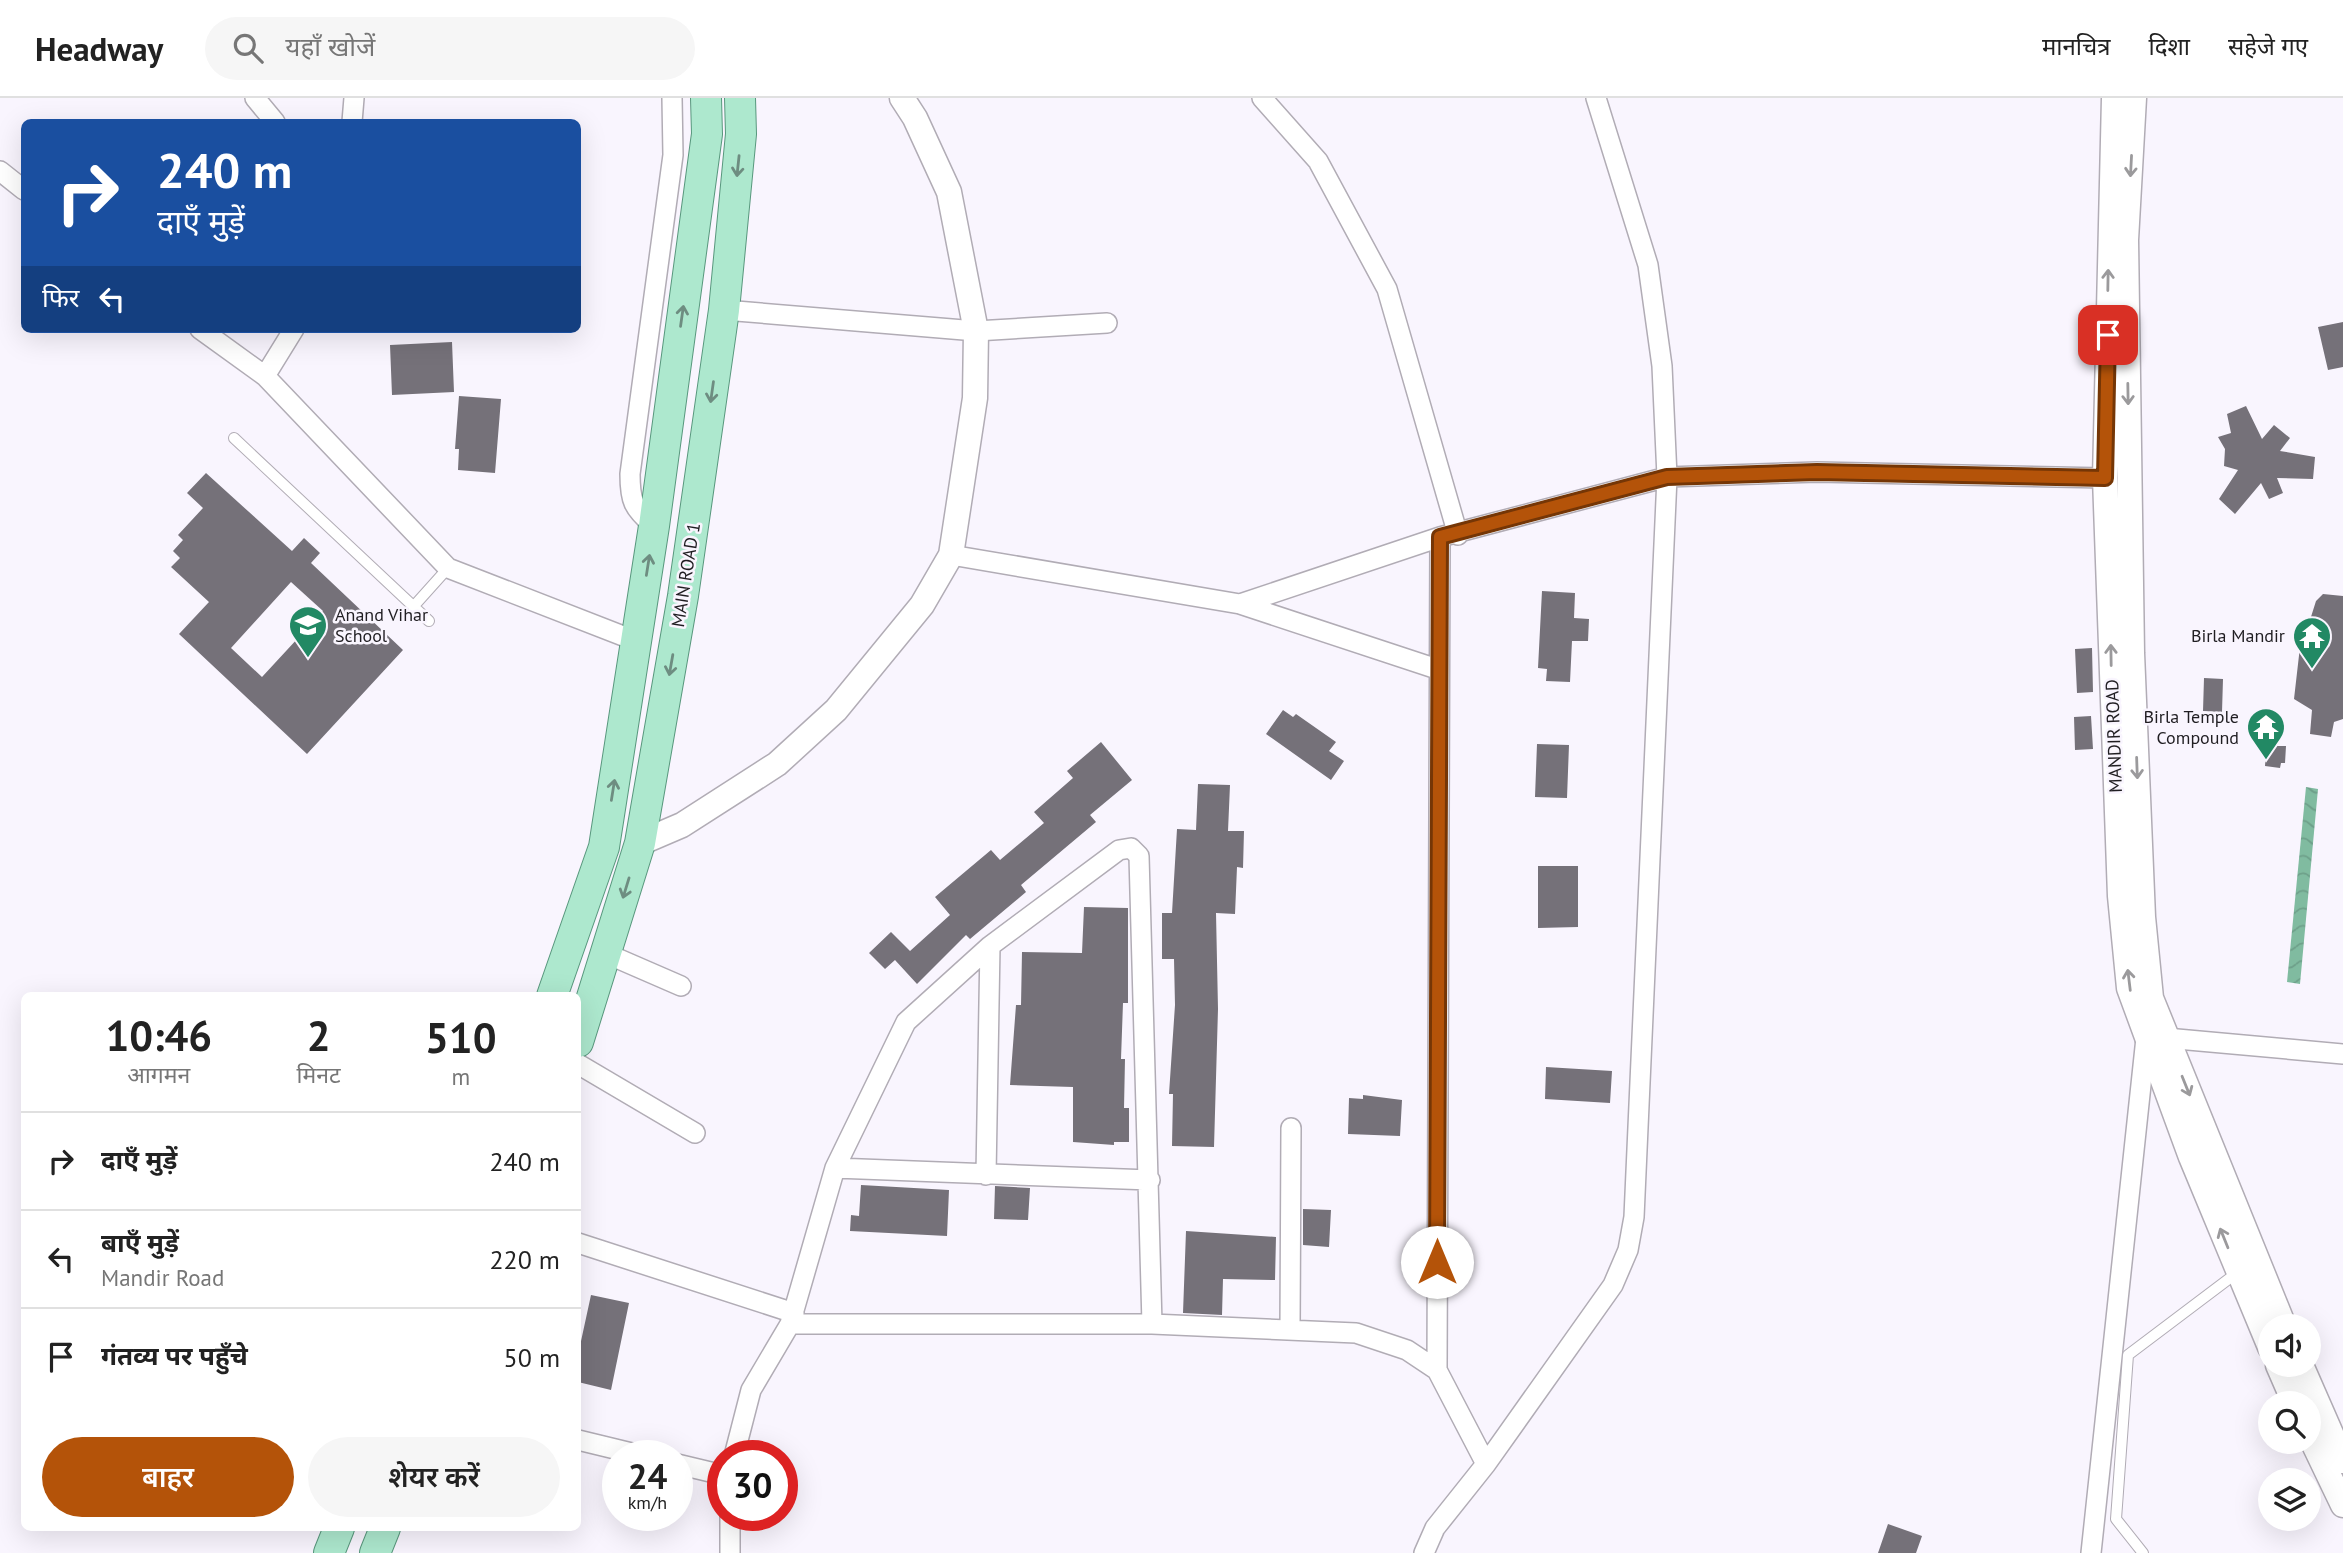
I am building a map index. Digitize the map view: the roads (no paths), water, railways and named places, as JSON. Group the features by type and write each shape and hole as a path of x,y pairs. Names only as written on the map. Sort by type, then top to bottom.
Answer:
{"main road":[{"path":"553,992 604,847 654,526 707,134 706,98"},
{"name":"MAIN ROAD 1","path":"581,1032 640,843 684,596 724,310 741,134 740,98"},
{"path":"329,1553 338,1531"},
{"path":"374,1553 384,1531"}],"street":[{"path":"255,98 272,119"},
{"path":"352,119 354,98"},
{"path":"654,526 641,515 630,498 630,474 673,155 672,98"},
{"path":"640,843 682,825 777,764 836,710 922,605 951,555 975,398 976,331 949,192 915,118 902,98"},
{"path":"1262,98 1318,161 1387,289 1449,536 1437,669 1437,1370 1486,1464"},
{"path":"1424,1553 1435,1528 1486,1464 1612,1285 1628,1250 1634,1217 1667,477 1662,366 1648,265 1596,98"},
{"name":"MANDIR ROAD","path":"2114,98 2105,478 2120,896 2129,988 2156,1038 2246,1266 2260,1314"},
{"name":"MANDIR ROAD","path":"2134,98 2126,240 2132,653 2143,917 2156,1038"},
{"path":"0,171 21,188"},
{"path":"724,310 976,331 1107,323"},
{"path":"213,333 265,376 448,568 636,641"},
{"path":"265,376 292,333"},
{"path":"1240,604 1449,536 1667,477 1817,472 2105,478"},
{"path":"951,555 1240,604 1437,669"},
{"path":"738,1440 751,1390 792,1319 835,1168 906,1022 990,946 1119,850 1131,848 1139,856 1152,1324"},
{"path":"986,1175 990,946"},
{"path":"606,953 681,986"},
{"path":"2091,1553 2156,1038 2343,1054"},
{"path":"581,1066 695,1133"},
{"path":"1290,1330 1292,1128"},
{"path":"835,1168 1150,1180"},
{"path":"581,1244 792,1319 1152,1324 1356,1333 1407,1350 1437,1370"},
{"name":"MANDIR ROAD","path":"2246,1266 2276,1314"},
{"path":"2306,1377 2343,1461"},
{"path":"581,1441 602,1446"},
{"path":"2319,1454 2343,1505"},
{"path":"730,1531 730,1553"}],"lane":[{"path":"234,438 429,621"},
{"path":"413,607 448,568"},
{"path":"2143,1553 2116,1520 2129,1355 2246,1266"}],"water":[{"path":"2306,787 2318,789 2300,984 2287,982"}],"place":[{"name":"Anand Vihar School","path":"308,659"},
{"name":"Birla Mandir","path":"2312,670"},
{"name":"Birla Temple Compound","path":"2266,761"}]}
